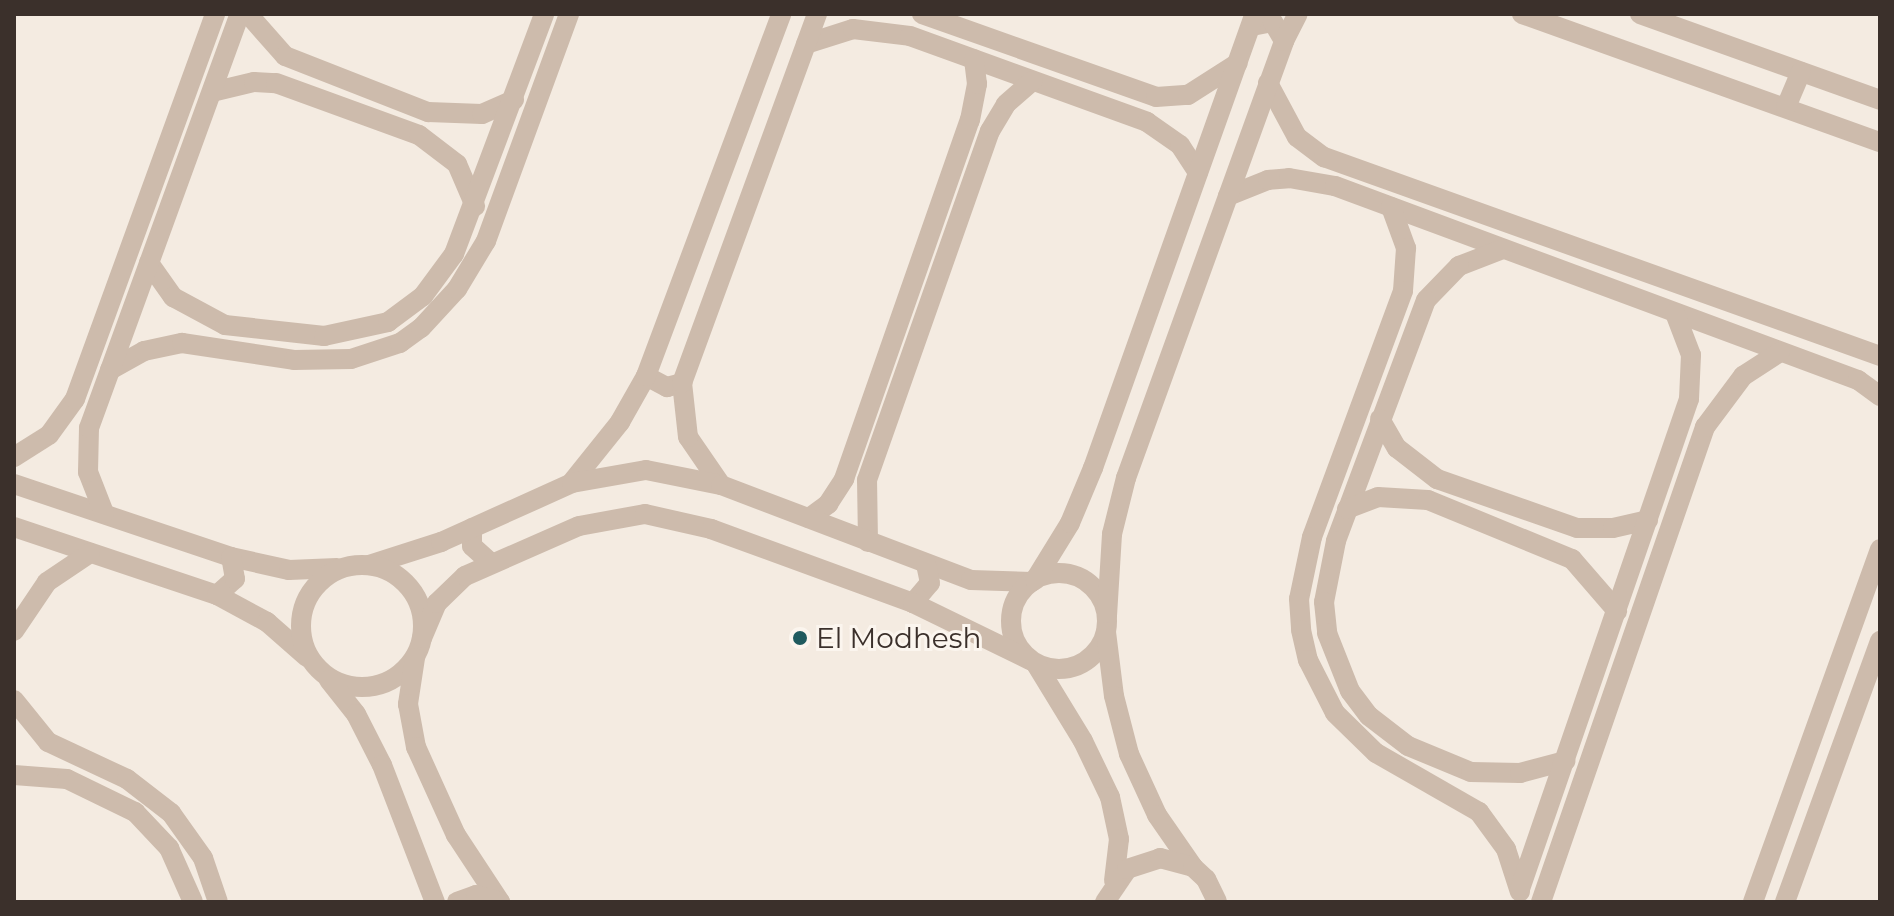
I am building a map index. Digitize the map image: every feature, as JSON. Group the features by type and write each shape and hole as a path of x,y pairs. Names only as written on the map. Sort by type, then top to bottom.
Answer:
{"street":[{"path":"14,457 49,435 75,399 215,14"},
{"path":"104,513 87,461 97,406 240,14"},
{"path":"248,14 268,41 305,66 428,112 482,114 514,100"},
{"path":"149,263 173,297 209,320 292,335 346,334 388,322 423,296 454,254 475,206 544,14"},
{"path":"110,370 144,351 201,344 294,360 351,359 400,343 439,311 486,241 569,14"},
{"path":"762,14 772,37"},
{"path":"572,483 620,422 646,376 781,14"},
{"path":"721,485 688,437 682,383 817,14"},
{"path":"922,14 1156,97 1188,95 1238,63"},
{"path":"1217,902 1157,815 1129,754 1114,696 1106,624 1112,534 1126,478 1268,83 1298,14"},
{"path":"1522,14 1880,142"},
{"path":"1640,14 1880,100"},
{"path":"1105,902 1114,881 1118,828 1098,767 1033,662 1019,649 1011,621 1013,606 1070,523 1093,468 1253,20 1273,22 1284,41"},
{"path":"806,44 853,29 903,24 974,59 1147,122 1180,145 1198,173"},
{"path":"809,518 828,504 844,479 970,120 977,84 974,59"},
{"path":"298,89 295,79 305,66"},
{"path":"1786,107 1801,72"},
{"path":"868,542 867,480 990,131 1006,104 1032,81"},
{"path":"212,92 254,82 298,89 419,135 457,164 475,206"},
{"path":"1268,83 1297,137 1342,164 1873,355 1858,380"},
{"path":"1147,122 1156,114 1156,97"},
{"path":"419,135 429,123 428,112"},
{"path":"177,119 198,128"},
{"path":"1335,186 1335,174 1342,164"},
{"path":"1228,196 1247,186 1289,178 1335,186 1858,380 1880,396"},
{"path":"1391,207 1406,248 1403,291 1312,537 1303,567 1301,630 1320,689 1354,734 1400,768 1461,799 1494,829 1518,897"},
{"path":"1179,227 1213,238"},
{"path":"1503,249 1459,266 1426,300 1347,509 1327,571 1324,602 1336,663 1350,691 1388,732 1430,758 1471,772 1520,773 1565,761"},
{"path":"1403,291 1416,292 1426,300"},
{"path":"423,296 439,311"},
{"path":"1518,897 1684,418 1691,355 1675,313"},
{"path":"201,344 209,320"},
{"path":"1541,902 1705,427 1743,376 1780,352"},
{"path":"646,376 667,387 682,383"},
{"path":"75,399 84,408 97,406"},
{"path":"1684,418 1697,417 1705,427"},
{"path":"1380,419 1397,448 1437,479 1560,524 1595,529 1648,520"},
{"path":"1093,468 1107,481 1126,478"},
{"path":"646,470 721,485 809,518 986,584 1033,581 1065,573 1081,578 1093,588 1106,624 1091,657 1078,665 1064,669 1033,662 913,603 711,529 645,514 579,526 491,563 450,588 428,620 418,647 385,683 345,685 319,670 303,644 305,604 330,574 472,528 572,483 646,470"},
{"path":"1428,500 1427,488 1437,479"},
{"path":"14,484 231,557 289,570 359,566 405,582 420,608 410,726 431,785 500,902"},
{"path":"1347,509 1378,497 1428,500 1552,548 1590,574 1617,611"},
{"path":"1552,548 1561,535 1560,524"},
{"path":"14,527 217,595 267,622 319,670 356,714 398,800 435,902"},
{"path":"472,528 472,546 491,563"},
{"path":"1753,902 1880,549"},
{"path":"14,631 47,582 90,553"},
{"path":"217,595 235,579 231,557"},
{"path":"913,603 927,592 926,564"},
{"path":"1785,902 1880,641"},
{"path":"1601,655 1624,663"},
{"path":"1839,664 1868,674"},
{"path":"14,700 36,731 76,758 127,779 160,804 188,834 216,893 192,897 153,828 115,798 67,779 14,775"},
{"path":"1098,767 1129,754"},
{"path":"67,779 66,766 76,758"},
{"path":"1461,799 1471,772"},
{"path":"398,800 412,787 431,785"},
{"path":"1114,881 1142,861 1160,858 1199,873 1228,902"},
{"path":"457,902 476,895 500,902"}],"place":[{"name":"El Modhesh","path":"800,638"}]}
